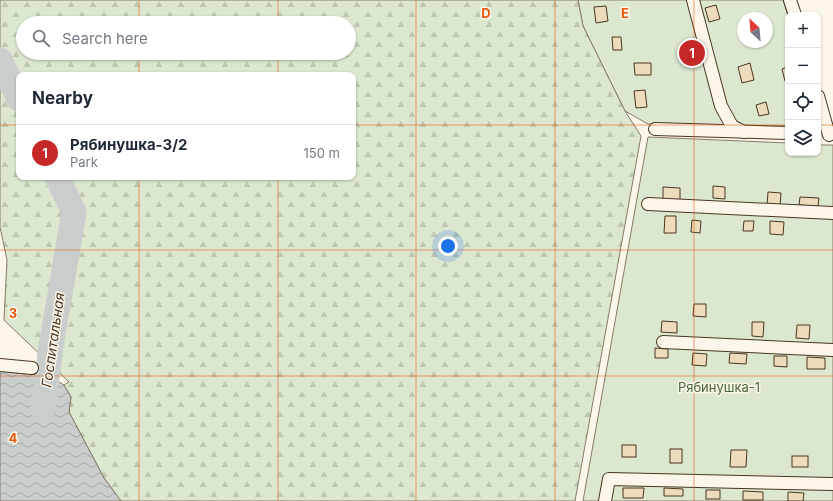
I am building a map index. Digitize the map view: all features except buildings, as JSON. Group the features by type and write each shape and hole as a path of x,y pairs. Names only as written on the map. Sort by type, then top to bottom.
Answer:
{"street":[{"path":"693,0 721,106 732,126 744,132"},
{"path":"790,0 794,12"},
{"path":"821,109 827,134"},
{"path":"655,130 785,133"},
{"path":"648,204 833,213"},
{"path":"663,342 833,350"},
{"path":"0,365 32,368"},
{"path":"605,501 609,479 833,484"}],"green space":[{"path":"0,0 578,0 583,26 625,111 641,136 575,501 121,501 104,478 69,412 71,397 64,385 69,382 4,320 7,260 0,227"},
{"path":"578,0 783,0 787,12 785,12 785,126 648,124 625,111 583,26"},
{"name":"Рябинушка-1","path":"648,137 785,143 785,156 821,156 821,145 833,145 833,501 583,501"}],"water":[{"path":"0,370 49,376 64,385 71,397 69,412 104,478 121,501 0,501"}],"waterway":[{"name":"Госпитальная","path":"0,60 16,93"},
{"name":"Госпитальная","path":"43,409 51,346 74,212 58,180"}],"place":[{"name":"Рябинушка-3/2","path":"692,53"}]}
